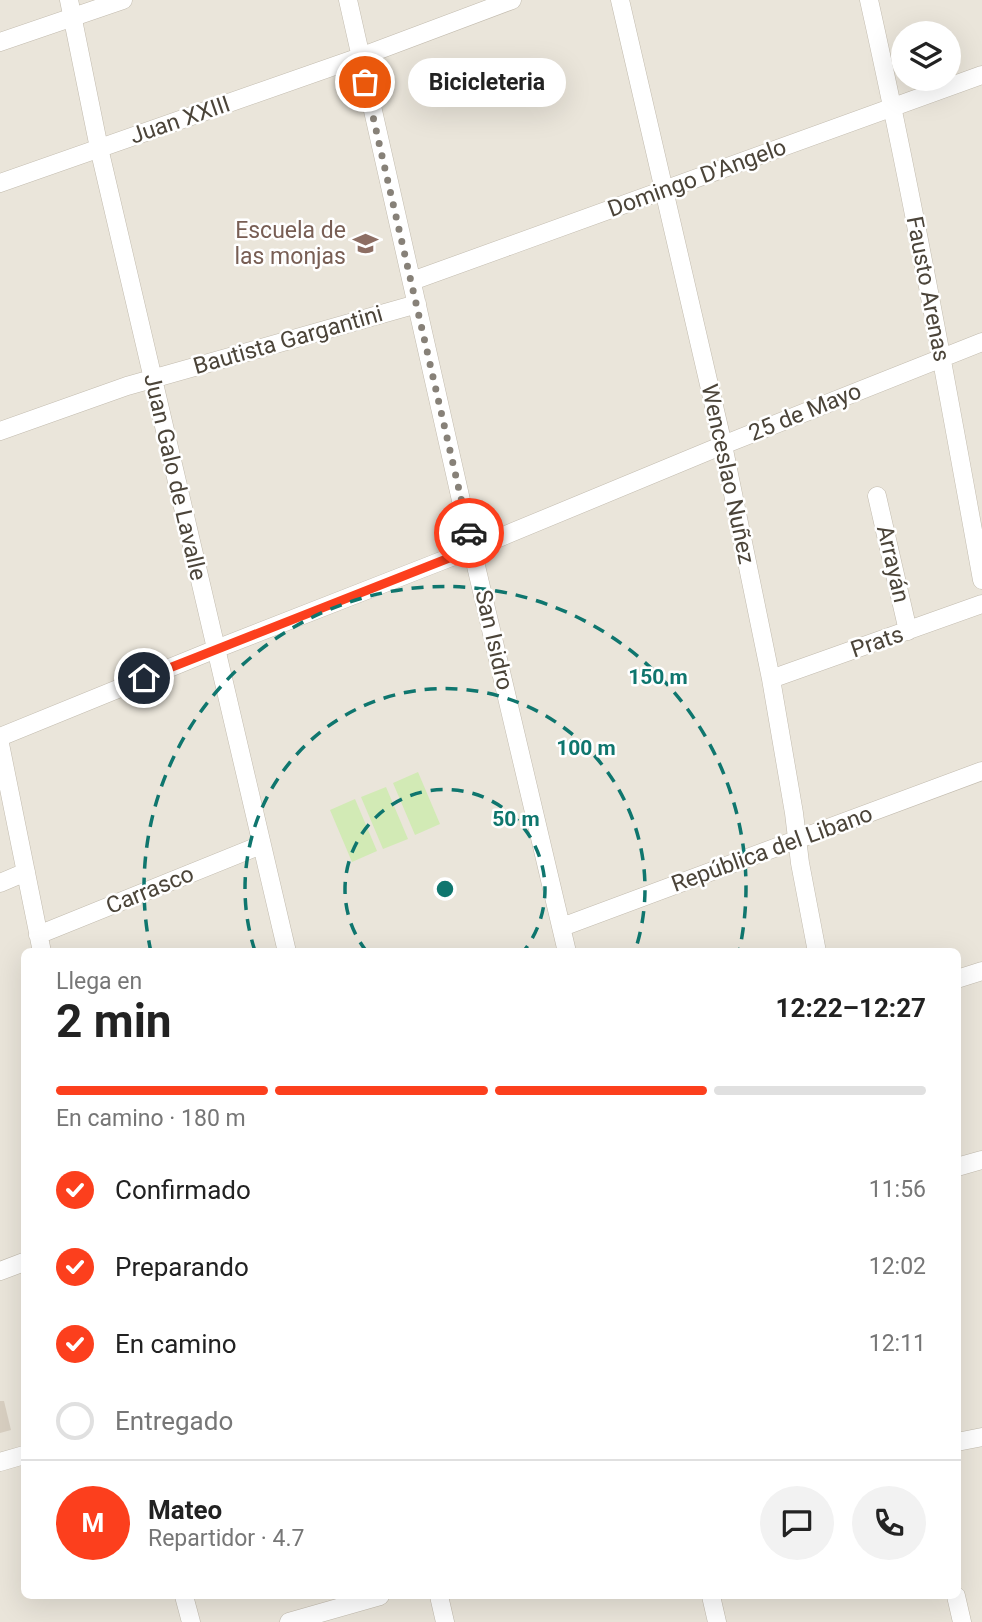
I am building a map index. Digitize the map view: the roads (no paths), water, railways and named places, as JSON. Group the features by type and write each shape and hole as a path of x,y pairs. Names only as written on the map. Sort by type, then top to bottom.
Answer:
{"street":[{"path":"0,42 71,9 123,0"},
{"name":"San Isidro","path":"348,0 472,549 566,948"},
{"name":"Juan XXIII","path":"0,183 360,57 512,0"},
{"name":"Wenceslao Nuñez","path":"620,0 723,445 771,679 816,948"},
{"name":"Fausto Arenas","path":"869,0 893,106 982,580"},
{"name":"Juan Galo de Lavalle","path":"71,9 99,148 286,948"},
{"name":"Domingo D'Angelo","path":"412,281 982,75"},
{"name":"Bautista Gargantini","path":"0,431 127,386 417,304"},
{"name":"25 de Mayo","path":"0,737 472,549 982,341"},
{"name":"Arrayán","path":"877,496 908,631"},
{"name":"Prats","path":"771,679 982,604"},
{"path":"0,744 40,944"},
{"name":"República del Libano","path":"562,928 982,771"},
{"name":"Carrasco","path":"40,944 261,845"},
{"path":"0,883 26,872"},
{"path":"961,978 982,971"},
{"path":"961,1166 982,1160"},
{"path":"0,1271 21,1263"},
{"path":"961,1441 982,1437"},
{"path":"0,1462 21,1456"},
{"path":"185,1599 191,1622"},
{"path":"289,1622 370,1599"},
{"path":"440,1599 445,1622"},
{"path":"712,1599 717,1622"},
{"path":"957,1599 962,1622"}],"place":[{"name":"Bicicleteria","path":"365,82"},
{"name":"Escuela de las monjas","path":"366,243"}]}
